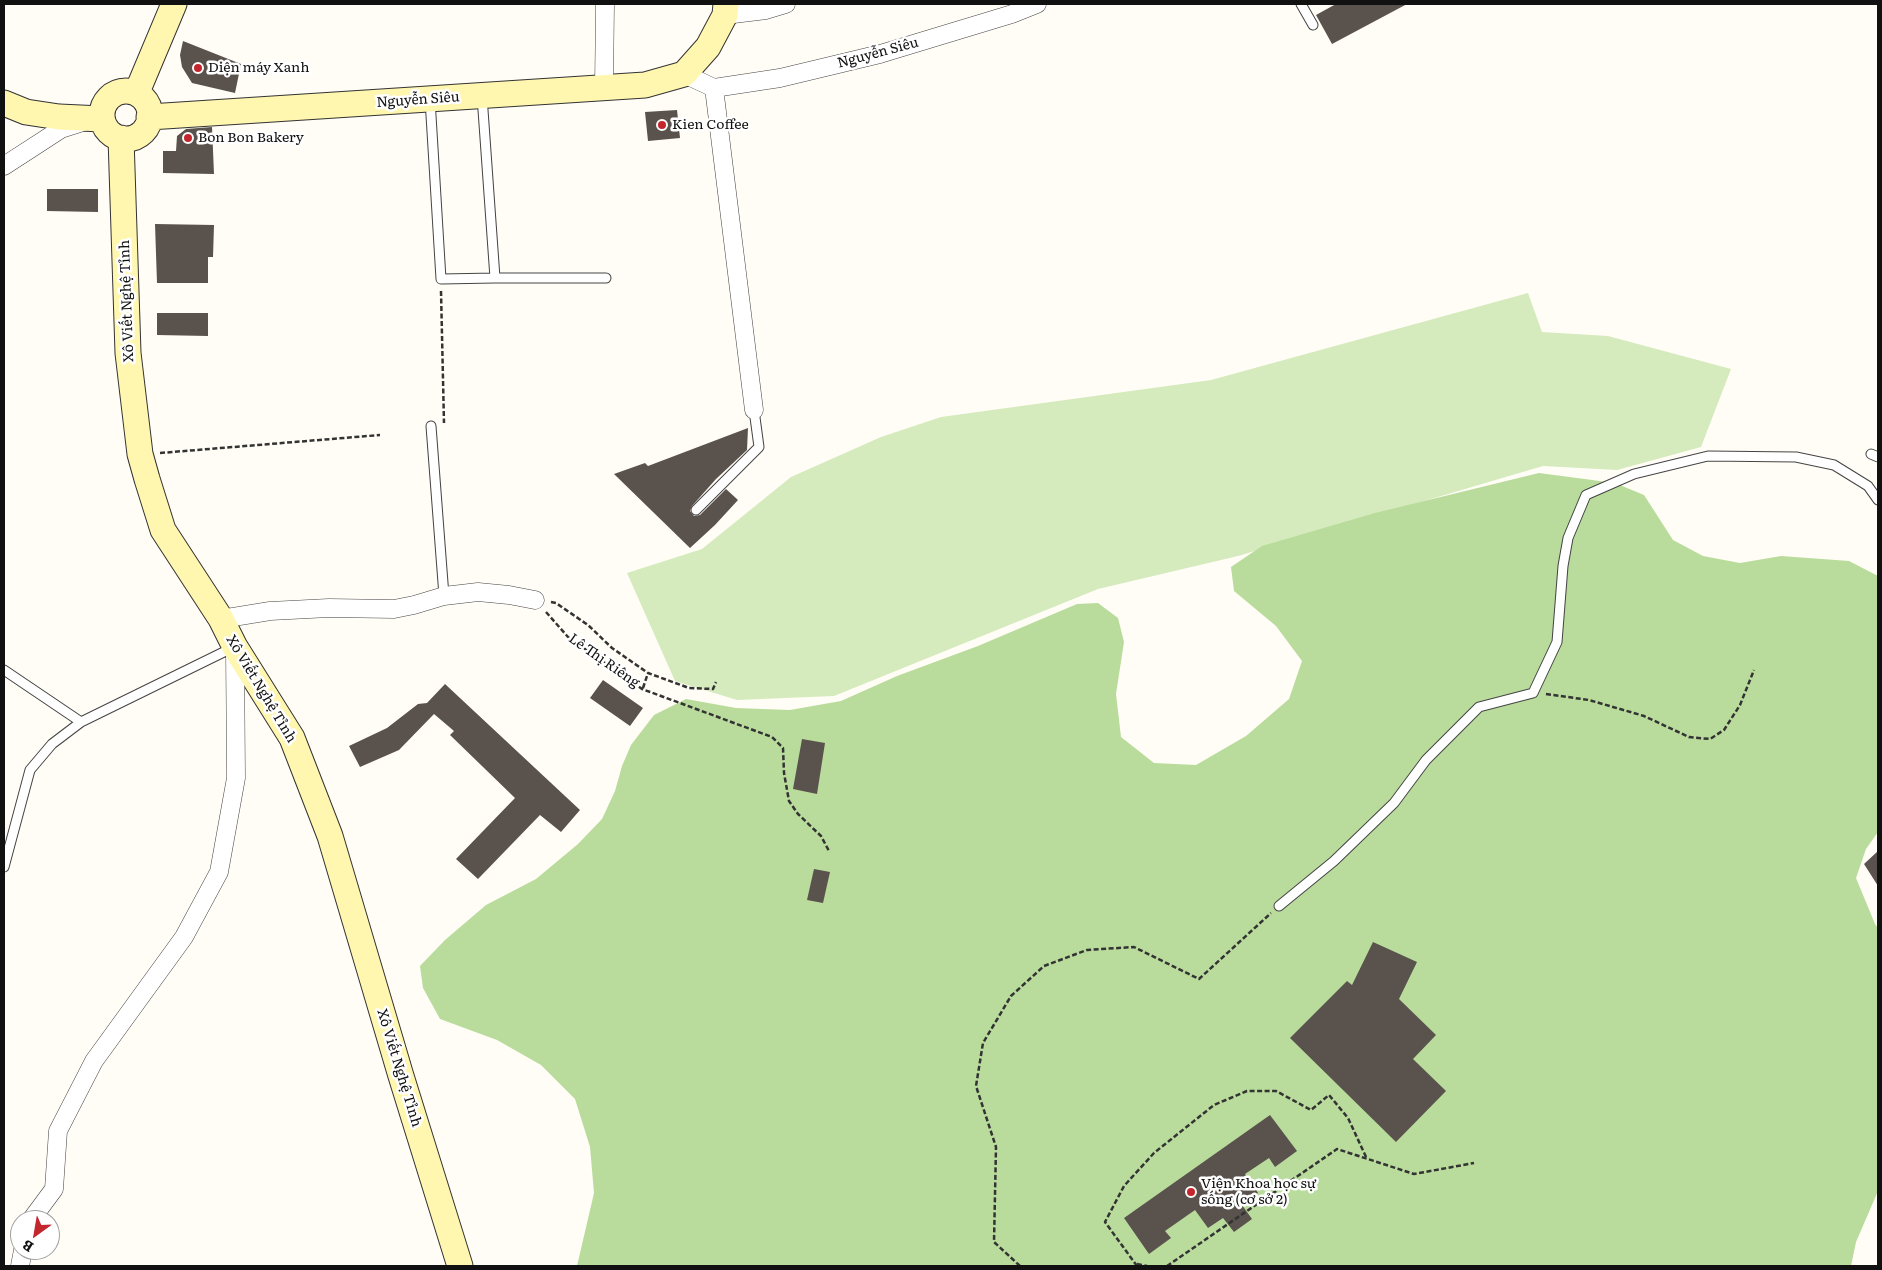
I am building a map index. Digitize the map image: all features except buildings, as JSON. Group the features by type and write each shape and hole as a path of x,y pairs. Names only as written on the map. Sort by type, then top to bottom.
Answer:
{"main road":[{"path":"137,92 174,4"},
{"path":"684,74 708,47 726,9"},
{"name":"Nguyễn Siêu","path":"150,117 645,85 684,74"},
{"path":"4,103 26,112 58,117 98,119 110,133 129,139 145,130 150,117 147,103 137,92 124,91 111,96 103,107 98,119"},
{"name":"Xô Viết Nghệ Tỉnh","path":"121,138 128,353 140,454 163,530 221,619 235,647 292,738 330,836 460,1266"}],"street":[{"path":"604,88 605,4"},
{"path":"726,9 766,10 786,4"},
{"name":"Nguyễn Siêu","path":"714,88 780,78 880,54 1012,14 1037,4"},
{"path":"684,74 714,88 754,410"},
{"path":"4,166 61,129 98,119"},
{"path":"221,619 270,611 329,608 394,609 444,596 478,592 535,600"},
{"path":"38,1210 54,1189 58,1131 94,1061 184,937 219,872 236,778 235,647"}],"lane":[{"path":"1301,4 1313,25"},
{"path":"482,96 495,278"},
{"path":"430,99 440,279 606,278"},
{"path":"696,510 759,447 754,410"},
{"path":"431,426 444,596"},
{"path":"1279,906 1334,861 1394,803 1426,760 1479,707 1533,693 1557,642 1563,566 1568,538 1586,495 1634,474 1708,456 1796,457 1834,465 1868,486 1878,500"},
{"path":"4,868 30,770 52,744 81,722 235,647"},
{"path":"4,670 81,722"}],"path":[{"path":"431,426 444,427 440,279"},
{"path":"140,454 380,435"},
{"path":"535,600 556,602 588,625 612,648 648,673 689,688 713,689 716,682"},
{"name":"Lê Thị Riêng","path":"535,600 568,638 642,688 772,737 783,748 784,773 789,801 798,814 821,836 829,851"},
{"path":"1533,693 1589,700 1644,716 1689,737 1710,739 1724,730 1740,705 1754,670"},
{"path":"642,688 648,673"},
{"path":"1020,1266 994,1242 996,1147 976,1086 983,1043 1011,996 1044,966 1088,950 1134,947 1199,979 1279,906"},
{"path":"1147,1266 1137,1265 1105,1222 1124,1186 1154,1153 1214,1105 1247,1091 1276,1092 1312,1110 1329,1095 1348,1118 1367,1159"},
{"path":"1167,1266 1337,1149 1414,1174 1474,1164"}],"green space":[{"path":"1528,293 1542,332 1608,336 1731,369 1701,447 1617,470 1543,466 1238,556 1098,589 834,696 737,700 675,681 627,573 702,549 791,477 881,437 941,417 1211,380"},
{"path":"1539,473 1615,483 1644,495 1673,540 1703,556 1740,563 1781,556 1849,561 1878,576 1878,832 1866,849 1856,878 1878,928 1878,1191 1856,1242 1851,1266 577,1266 594,1193 590,1147 575,1099 541,1065 497,1040 440,1019 423,988 420,966 445,940 486,905 536,879 578,844 602,819 615,791 622,766 631,745 654,715 686,699 736,708 790,710 841,701 897,676 978,646 1077,604 1098,603 1118,618 1124,642 1116,694 1121,737 1154,763 1196,765 1246,736 1289,699 1302,661 1276,626 1234,591 1231,567 1262,546 1375,513"}],"place":[{"name":"Diện máy Xanh","path":"198,68"},
{"name":"Kien Coffee","path":"662,125"},
{"name":"Bon Bon Bakery","path":"188,138"},
{"name":"Viện Khoa học sự sống (cơ sở 2)","path":"1191,1192"}]}
